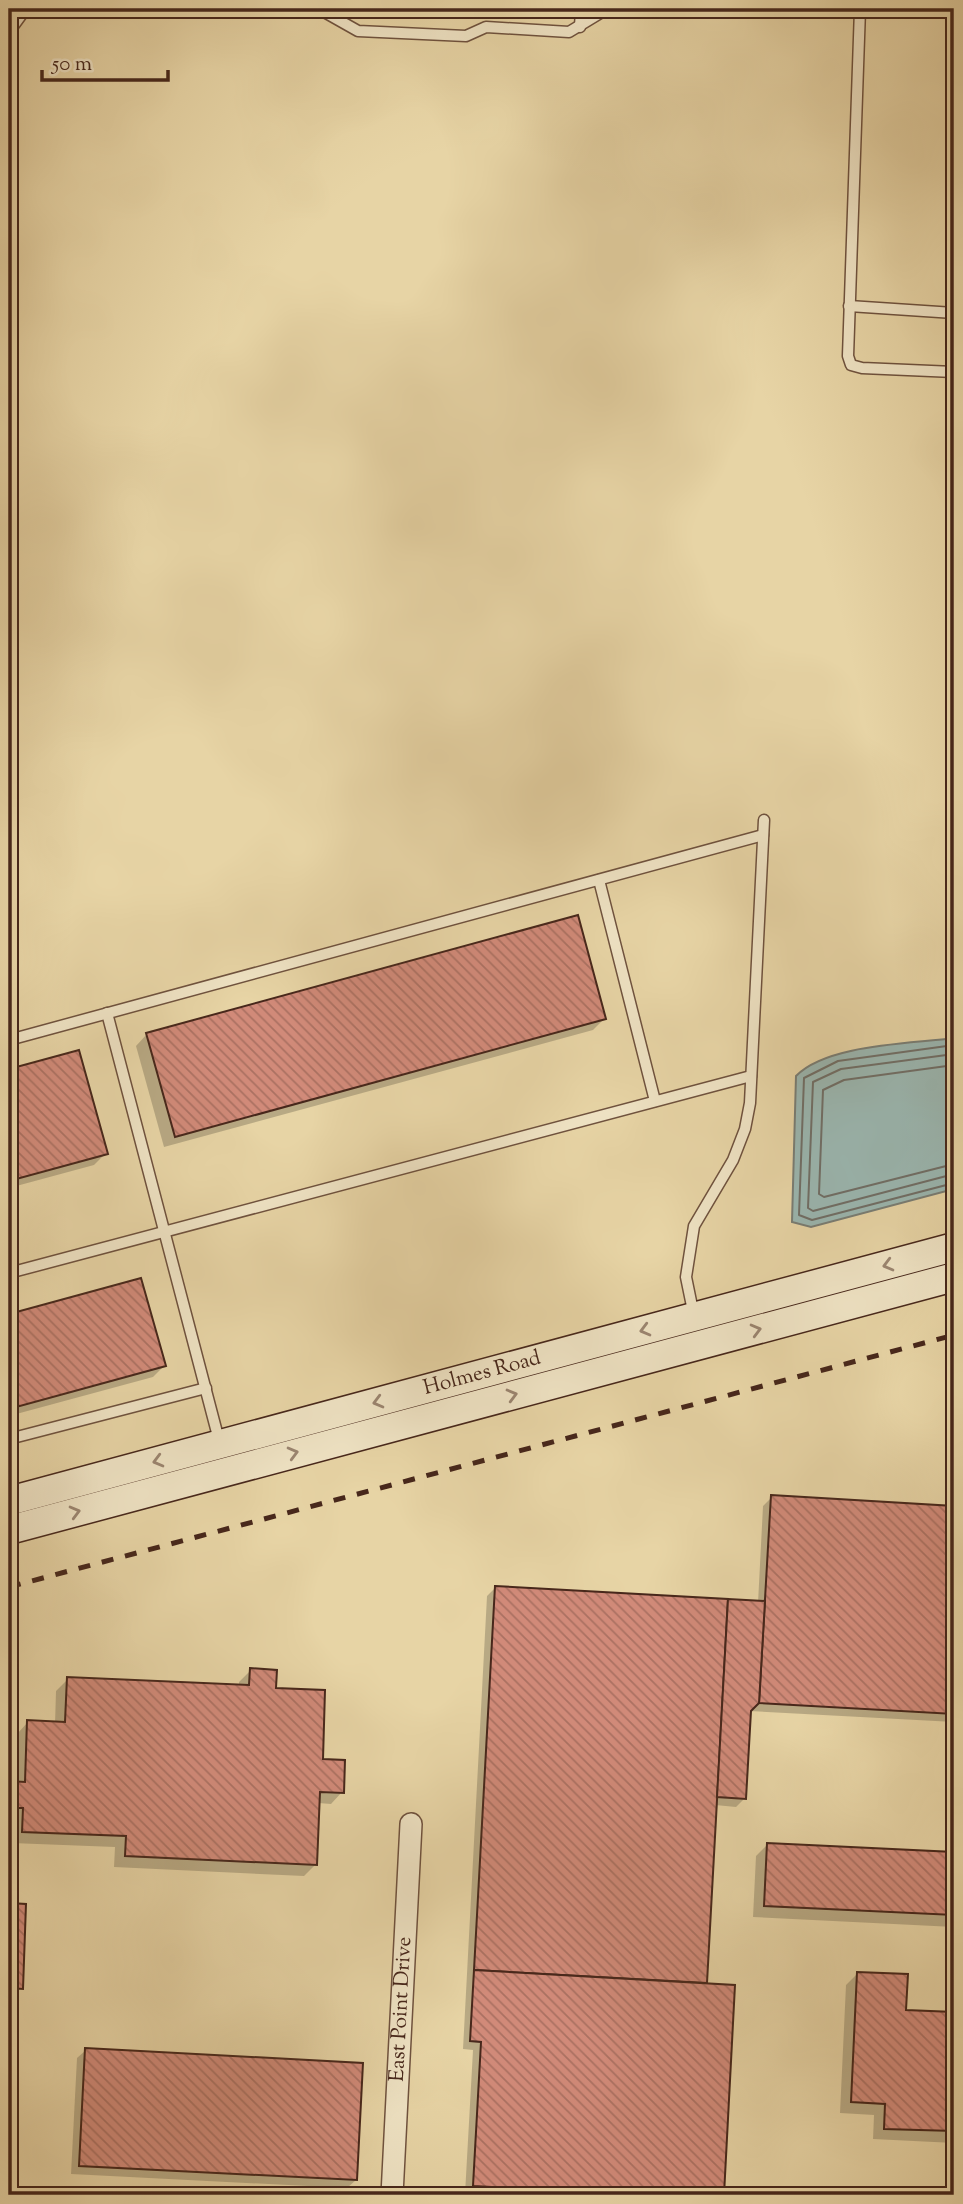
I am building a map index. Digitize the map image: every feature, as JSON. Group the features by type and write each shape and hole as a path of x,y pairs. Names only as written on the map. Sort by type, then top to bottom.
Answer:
{"main road":[{"name":"Holmes Road","path":"9,1530 224,1458 694,1317 954,1247"},
{"name":"Holmes Road","path":"9,1501 224,1458 703,1344 954,1277"},
{"path":"694,1317 703,1344"}],"street":[{"path":"9,20 17,9"},
{"name":"East Point Drive","path":"392,2195 411,1824"}],"lane":[{"path":"319,9 358,31 466,36 486,27 569,32 607,9"},
{"path":"580,27 581,9"},
{"path":"860,9 848,356 851,365 954,372"},
{"path":"849,306 954,313"},
{"path":"694,1317 687,1278 694,1226 733,1160 745,1129 751,1076 764,820"},
{"path":"9,1040 763,835"},
{"path":"598,880 656,1101"},
{"path":"107,1013 224,1458"},
{"path":"9,1273 751,1076"},
{"path":"9,1439 206,1388"}],"water":[{"path":"954,1038 954,1189 811,1227 792,1222 796,1076 810,1065 848,1051"}],"building":[{"path":"578,915 606,1019 175,1137 146,1033"},
{"path":"79,1050 108,1154 9,1181 9,1069"},
{"path":"141,1278 166,1366 9,1409 9,1314"},
{"path":"771,1495 954,1506 954,1714 759,1703"},
{"path":"495,1586 728,1599 707,1983 474,1970"},
{"path":"728,1599 765,1601 759,1703 751,1711 746,1799 717,1797"},
{"path":"250,1668 277,1670 276,1688 325,1690 323,1759 345,1760 344,1793 320,1792 317,1865 125,1856 126,1836 22,1832 23,1808 9,1808 9,1781 25,1782 27,1720 65,1722 67,1677 249,1685"},
{"path":"767,1843 954,1852 954,1915 764,1906"},
{"path":"9,1903 26,1904 23,1989 9,1988"},
{"path":"474,1970 735,1985 724,2195 641,2195 473,2186 481,2042 470,2041"},
{"path":"857,1972 908,1974 906,2010 954,2012 954,2131 884,2129 885,2104 851,2102"},
{"path":"85,2048 363,2063 357,2180 79,2166"}],"railway":[{"path":"9,1587 954,1335"}]}
